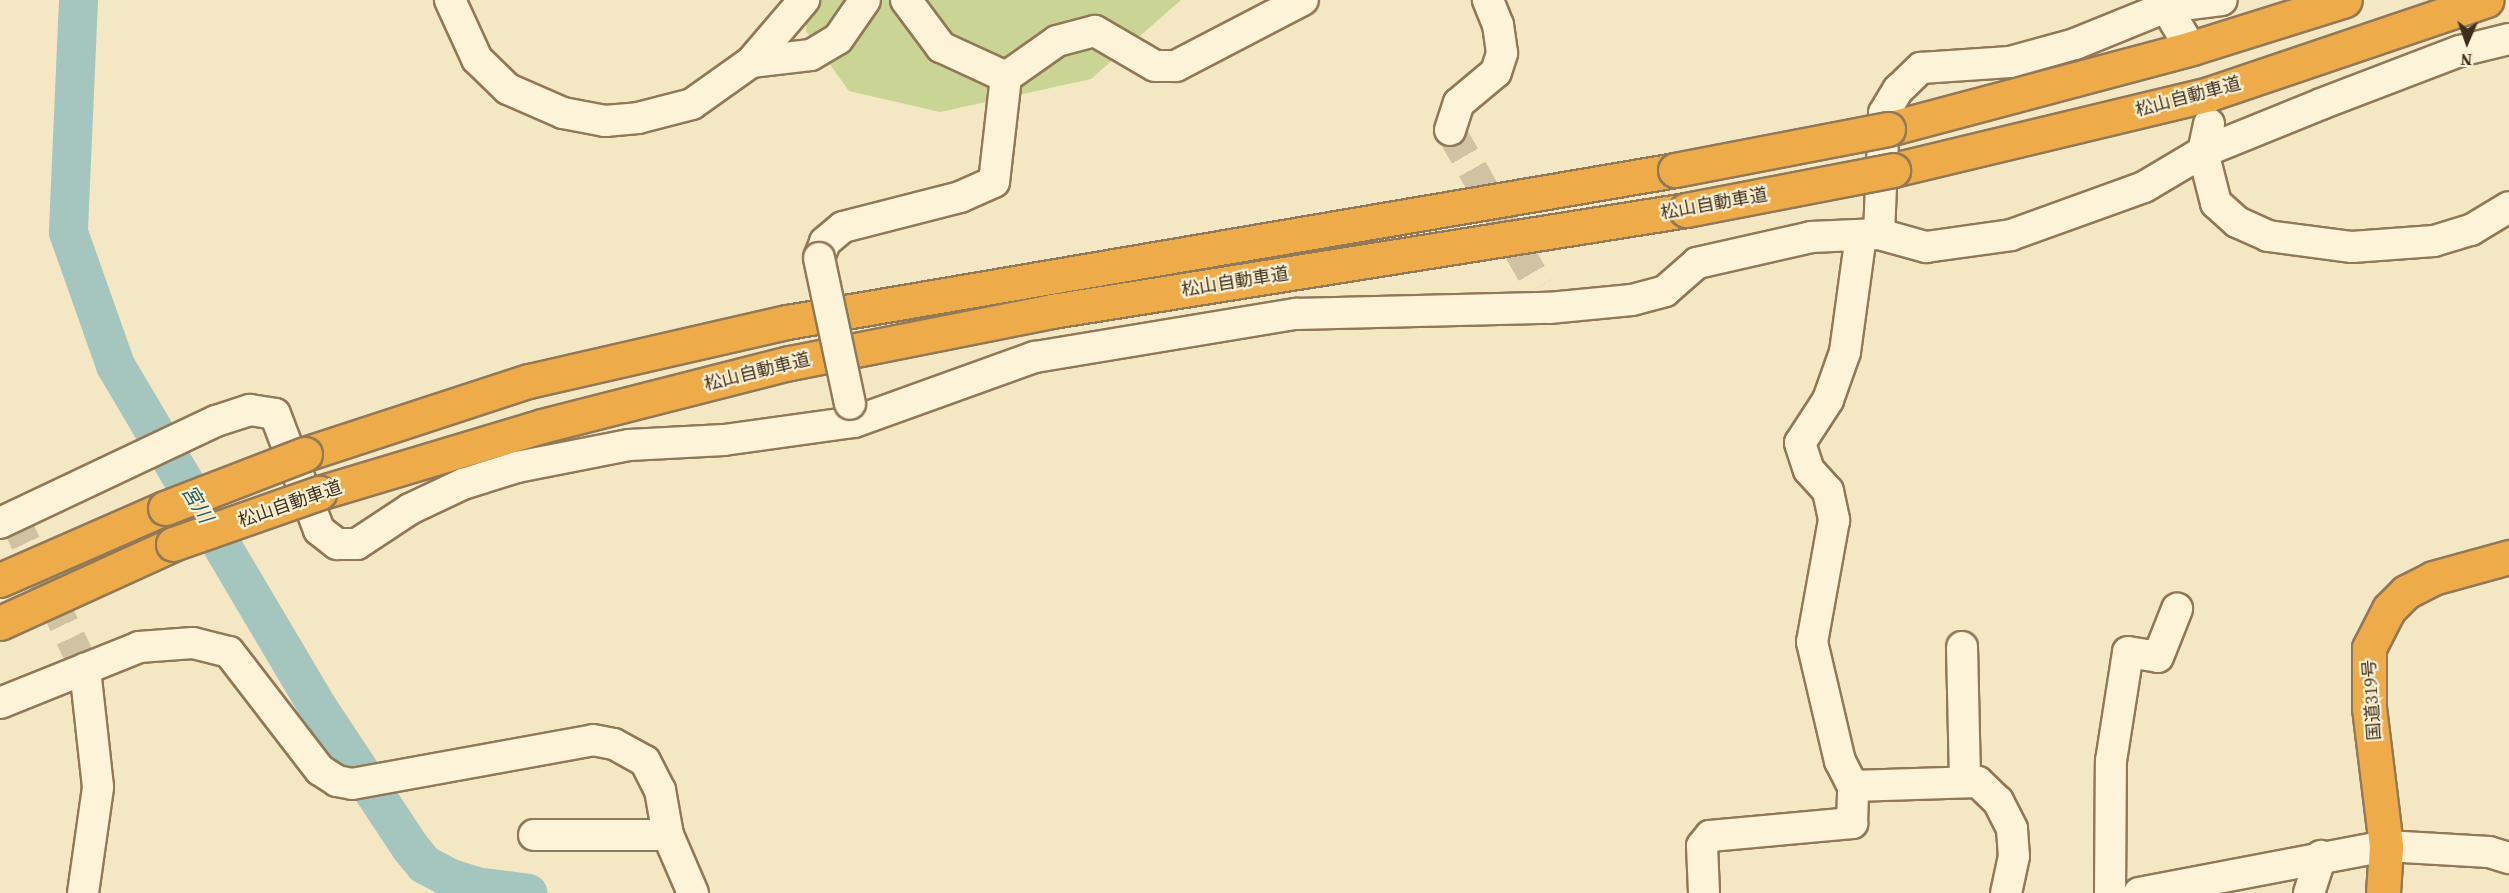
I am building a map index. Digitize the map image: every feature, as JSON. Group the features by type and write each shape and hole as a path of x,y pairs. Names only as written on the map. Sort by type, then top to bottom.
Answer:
{"highway":[{"path":"0,580 165,508 305,454 529,381 787,322 1675,170 1888,129 2192,48 2345,0"},
{"name":"松山自動車道","path":"0,623 173,544 319,493 542,426 790,363 1052,311 1686,210 1887,171 2209,94 2486,0"},
{"name":"国道319号","path":"2383,893 2386,846 2369,708 2369,648 2389,609 2406,592 2433,578 2509,557"}],"street":[{"path":"450,0 484,67 508,89 563,113 605,121 638,118 692,104 752,62 804,0"},
{"path":"752,62 811,55 838,39 865,0"},
{"path":"906,0 941,47 1006,77"},
{"path":"852,413 819,258 825,242 843,227 960,197 994,182 1006,77 1057,41 1095,31 1155,66 1176,66 1303,0"},
{"path":"1450,130 1459,103 1496,72 1502,53 1498,25 1488,0"},
{"path":"1704,893 1702,846 1710,836 1852,823 1853,786 1840,761 1812,642 1834,520 1828,491 1809,470 1800,443 1828,400 1845,352 1870,234 1887,171 1884,113 1898,90 1921,68 2010,62 2075,44 2166,7 2222,0"},
{"path":"2166,7 2184,38"},
{"path":"4,517 135,460 216,421 250,410 275,414 319,530 337,544 357,544 421,504 517,467 629,445 724,440 852,413 1035,357 1274,317 1544,297 1632,300 1665,291 1697,263 1811,237 1870,234 1926,247 2012,235 2144,187 2206,138 2460,51 2509,39"},
{"path":"2206,138 2216,203 2237,222 2268,236 2352,247 2434,241 2471,230 2509,207"},
{"path":"2110,893 2111,761 2128,652 2158,657 2177,609"},
{"path":"0,703 139,647 215,645 247,669 320,770 337,781 352,784 410,775 593,740 614,744 645,761 660,790 668,835 693,893"},
{"path":"1962,647 1965,781"},
{"path":"83,893 98,787 85,669"},
{"path":"1853,786 1978,782 1998,801 2012,829 2014,856 2006,893"},
{"path":"534,835 668,835"},
{"path":"2139,893 2321,855 2386,846 2489,852 2509,858"},
{"path":"2309,893 2321,855"}],"green space":[{"path":"808,0 1181,0 1091,79 940,112 849,91 806,31"}],"waterway":[{"name":"宮川","path":"78,0 68,232 115,365 316,705 410,847 424,864 448,877 475,886 528,893"}],"tunnel":[{"path":"2184,37 2207,118"},
{"path":"1450,130 1539,286"},
{"path":"13,516 85,669"}]}
